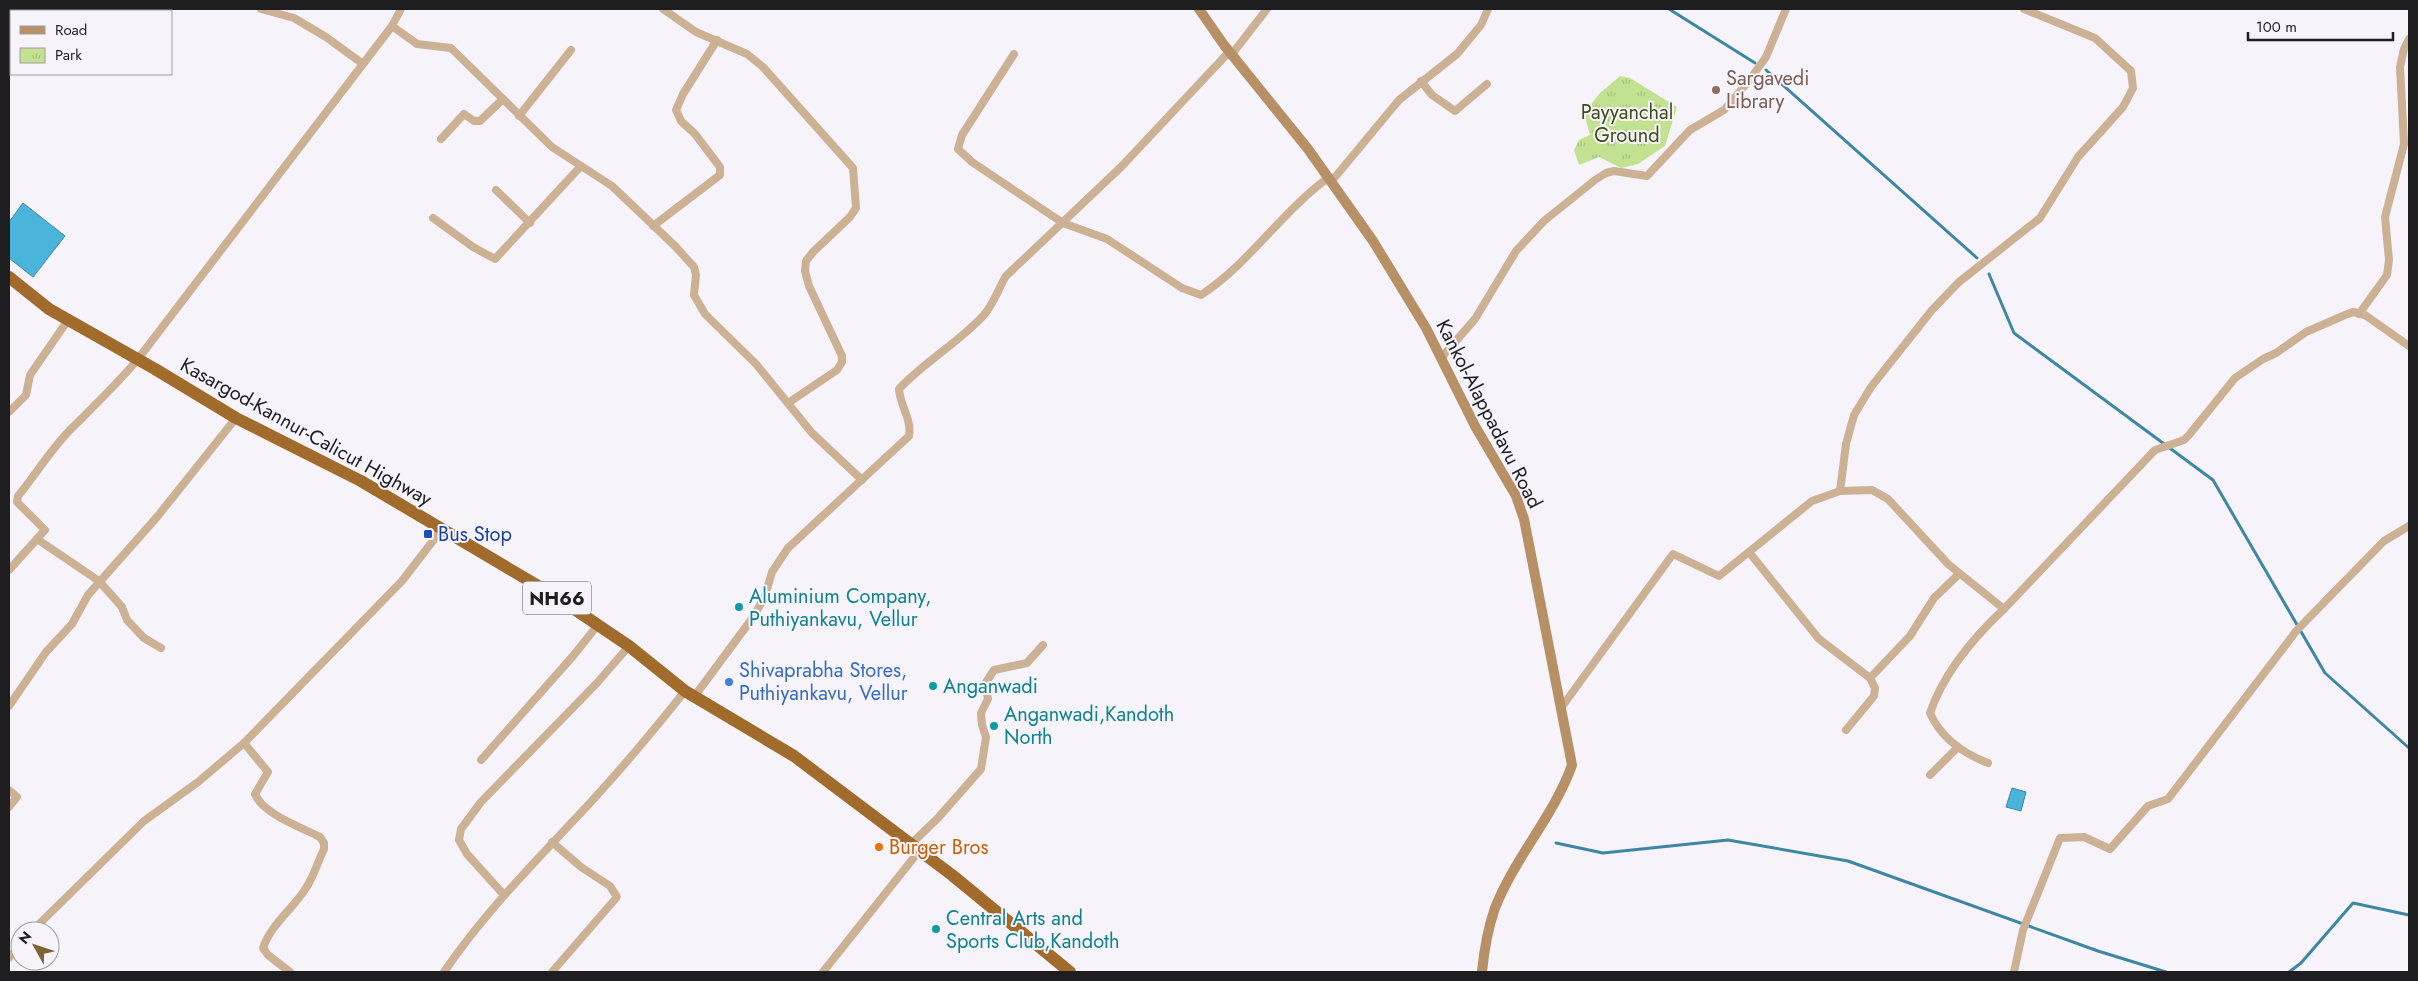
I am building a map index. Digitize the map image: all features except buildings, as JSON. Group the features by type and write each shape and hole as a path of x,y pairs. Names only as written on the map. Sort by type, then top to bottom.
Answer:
{"highway":[{"name":"Kasargod-Kannur-Calicut Highway","path":"9,277 49,309 138,359 236,418 361,481 555,596 629,646 689,694 794,756 952,875 1070,972"}],"main road":[{"name":"Kankol-Alappadavu Road","path":"1199,9 1230,53 1274,105 1373,241 1418,315 1475,426 1516,496 1524,519 1572,765 1563,790 1518,863 1495,908 1482,972"}],"street":[{"path":"261,9 294,18 363,64"},
{"path":"9,570 45,530 12,500 74,426 117,384 138,359 392,26 401,9"},
{"path":"663,9 696,32 747,54 763,67 853,168 856,208 850,217 813,252 806,261 805,271 808,286 842,356 842,362 829,376 788,403"},
{"path":"444,972 461,947 504,894 689,694 754,616 765,596 772,572 788,548 909,436 910,428 900,399 899,390 911,377 947,349 984,315 998,295 1000,286 1006,276 1135,154 1230,53 1267,9"},
{"path":"1014,54 962,134 958,149 962,155 1063,223 1107,239 1182,288 1200,295 1216,285 1287,213 1329,180 1399,100 1457,54 1481,25 1488,9"},
{"path":"1441,358 1475,319 1516,251 1544,221 1606,173 1614,171 1647,176 1690,130 1724,110 1766,57 1786,9"},
{"path":"1840,491 1846,444 1854,415 1871,387 1916,330 1959,282 2040,218 2051,204 2078,157 2123,107 2133,88 2131,71 2095,38 2024,9"},
{"path":"392,26 417,44 451,48 552,147 612,186 687,258 694,267 696,275 694,294 705,314 756,364 812,433 862,480"},
{"path":"2359,314 2387,275 2389,260 2386,217 2407,136 2400,67 2404,49 2409,39"},
{"path":"653,226 720,174 720,167 695,134 681,121 676,110 683,94 717,40"},
{"path":"519,116 571,50"},
{"path":"1421,82 1432,95 1456,111 1487,84"},
{"path":"441,139 464,114 474,121 480,121 503,99"},
{"path":"433,218 473,247 495,258 530,223 581,166"},
{"path":"496,190 530,223"},
{"path":"1988,763 1972,757 1958,747 1936,726 1930,713 1944,681 1969,646 2160,446 2184,440 2235,378 2306,332 2345,315 2366,315 2409,346"},
{"path":"9,412 26,395 30,375 68,320"},
{"path":"9,706 46,652 72,624 88,595 99,581 157,517 236,418"},
{"path":"1561,708 1673,554 1719,576 1812,502 1840,491 1872,490 1888,499 1948,564 2004,609"},
{"path":"2014,972 2023,930 2060,838 2084,837 2110,849 2148,806 2168,799 2300,627 2384,541 2409,526"},
{"path":"42,921 144,821 198,782 244,743 402,581 442,529"},
{"path":"37,539 99,581 122,607 127,620 144,638 161,648"},
{"path":"1749,552 1819,639 1870,678 1876,688 1874,696 1846,730"},
{"path":"1870,678 1882,668 1910,636 1934,598 1959,574"},
{"path":"481,760 597,626"},
{"path":"823,972 938,818 981,769 986,737 981,713 988,699 986,684 994,670 1027,663 1043,645"},
{"path":"504,894 467,854 459,840 461,829 481,802 597,683 629,646"},
{"path":"244,743 268,772 255,794 259,802 267,809 320,837 324,843 324,849 307,887 280,920 263,948 268,955 290,972"},
{"path":"1930,775 1958,747"},
{"path":"9,790 17,797 9,806"},
{"path":"552,842 581,868 610,886 617,898 552,972"}],"green space":[{"name":"Payyanchal Ground","path":"1620,76 1630,78 1677,107 1665,146 1638,164 1621,168 1599,157 1579,165 1574,150 1579,140 1590,135 1584,113 1600,93"}],"water":[{"path":"23,203 65,236 33,277 9,258 9,222"},
{"path":"2012,788 2026,792 2021,811 2006,807"}],"waterway":[{"path":"1669,9 1755,63"},
{"path":"1766,70 1977,258"},
{"path":"1989,274 2014,333 2213,480 2325,673 2409,748"},
{"path":"1556,843 1603,853 1728,840 1848,861 2098,951 2166,972"},
{"path":"2289,972 2301,963 2353,903 2409,915"}],"place":[{"name":"Sargavedi Library","path":"1716,90"},
{"name":"Bus Stop","path":"428,534"},
{"name":"Aluminium Company, Puthiyankavu, Vellur","path":"739,607"},
{"name":"Shivaprabha Stores, Puthiyankavu, Vellur","path":"729,682"},
{"name":"Anganwadi","path":"933,686"},
{"name":"Anganwadi,Kandoth North","path":"994,726"},
{"name":"Burger Bros","path":"879,847"},
{"name":"Central Arts and Sports Club,Kandoth","path":"936,929"}]}
